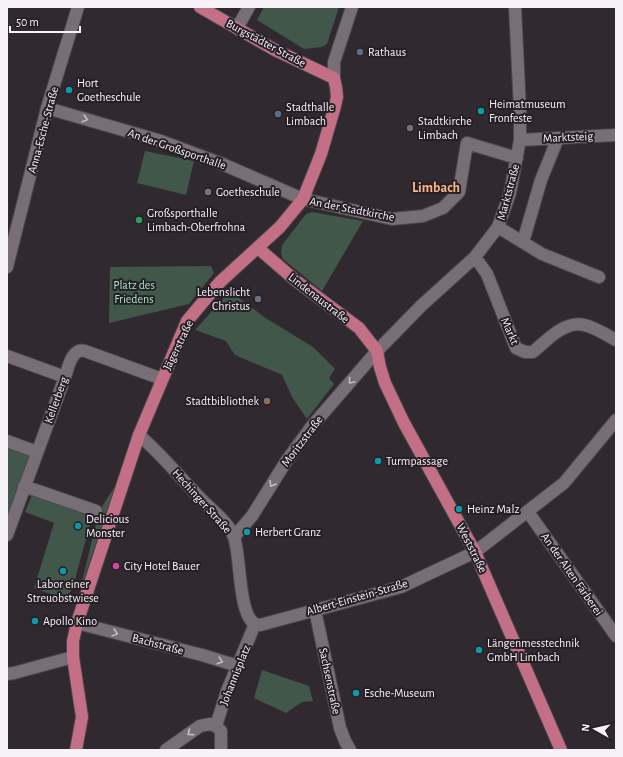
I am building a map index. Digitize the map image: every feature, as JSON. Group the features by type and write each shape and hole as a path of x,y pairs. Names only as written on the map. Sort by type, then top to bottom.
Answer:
{"main road":[{"name":"Burgstädter Straße","path":"200,7 282,53 334,78"},
{"name":"Jägerstraße","path":"76,750 82,717 73,657 77,623 139,435 187,321 220,282 280,228 303,199 321,154 335,106 337,97 334,78"},
{"name":"Lindenaustraße","path":"258,248 302,286 359,328 377,351"},
{"name":"Weststraße","path":"377,351 385,383 404,423 475,552 561,750"}],"street":[{"name":"Anna-Esche-Straße","path":"7,268 9,254 47,108 78,7"},
{"path":"237,28 248,7"},
{"path":"334,78 334,62 352,7"},
{"name":"Marktstraße","path":"377,351 422,306 475,257 498,227 510,193 520,140 515,7"},
{"name":"An der Großsporthalle","path":"47,108 160,141 220,163 303,199"},
{"name":"Marktsteig","path":"520,140 616,134"},
{"path":"523,242 541,180 558,138"},
{"name":"An der Stadtkirche","path":"303,199 392,219 423,216 443,208 459,192 467,143 517,158"},
{"path":"498,227 542,254 599,277"},
{"name":"Markt","path":"475,257 487,274 516,348 525,352 533,352 557,332 568,326 576,325 584,325 616,340"},
{"name":"Kellerberg","path":"7,535 9,522 75,354 82,350 162,379"},
{"name":"Moritzstraße","path":"234,536 252,516 287,460 311,428 377,351"},
{"path":"7,356 65,377"},
{"name":"Albert-Einstein-Straße","path":"255,624 260,625 401,587 475,552 564,483 616,420"},
{"name":"Hechinger Straße","path":"139,435 158,452 226,524 234,536 248,616 251,622 255,624"},
{"path":"7,441 37,452"},
{"path":"24,486 96,511"},
{"name":"An der Alten Färberei","path":"528,512 616,636"},
{"name":"Sachsenstraße","path":"315,610 340,728 350,750"},
{"name":"Bachstraße","path":"77,623 183,650 238,666"},
{"name":"Johannisplatz","path":"216,726 228,691 255,624"},
{"path":"7,674 73,657"},
{"path":"166,750 200,726 210,724 216,726 221,731 221,750"}],"green space":[{"path":"264,7 339,7 327,44 322,47 304,49 257,20"},
{"path":"145,151 194,161 186,195 137,183"},
{"path":"312,212 363,221 322,291 283,259 281,254 282,245 306,214"},
{"name":"Platz des Friedens","path":"211,266 214,273 189,304 109,323 110,267"},
{"path":"230,291 264,317 313,347 335,369 329,378 334,384 307,419 292,397 282,375 235,355 226,341 195,330"},
{"path":"7,441 37,452 7,521"},
{"path":"117,483 80,590 97,519 101,508"},
{"path":"32,495 92,517 74,583 67,600 34,588 54,523 25,512"},
{"path":"262,670 309,686 313,701 302,702 286,713 254,698"}],"place":[{"name":"Rathaus","path":"360,52"},
{"name":"Hort Goetheschule","path":"69,90"},
{"name":"Heimatmuseum Fronfeste","path":"481,111"},
{"name":"Stadthalle Limbach","path":"278,114"},
{"name":"Stadtkirche Limbach","path":"410,128"},
{"name":"Goetheschule","path":"208,192"},
{"name":"Großsporthalle Limbach-Oberfrohna","path":"139,220"},
{"name":"Lebenslicht Christus","path":"258,299"},
{"name":"Stadtbibliothek","path":"267,401"},
{"name":"Turmpassage","path":"378,461"},
{"name":"Heinz Malz","path":"459,509"},
{"name":"Delicious Monster","path":"78,526"},
{"name":"Herbert Granz","path":"247,532"},
{"name":"City Hotel Bauer","path":"116,566"},
{"name":"Labor einer Streuobstwiese","path":"63,571"},
{"name":"Apollo Kino","path":"35,621"},
{"name":"Längenmesstechnik GmbH Limbach","path":"479,650"},
{"name":"Esche-Museum","path":"356,693"}],"district":[{"name":"Limbach","path":"436,187"}]}
